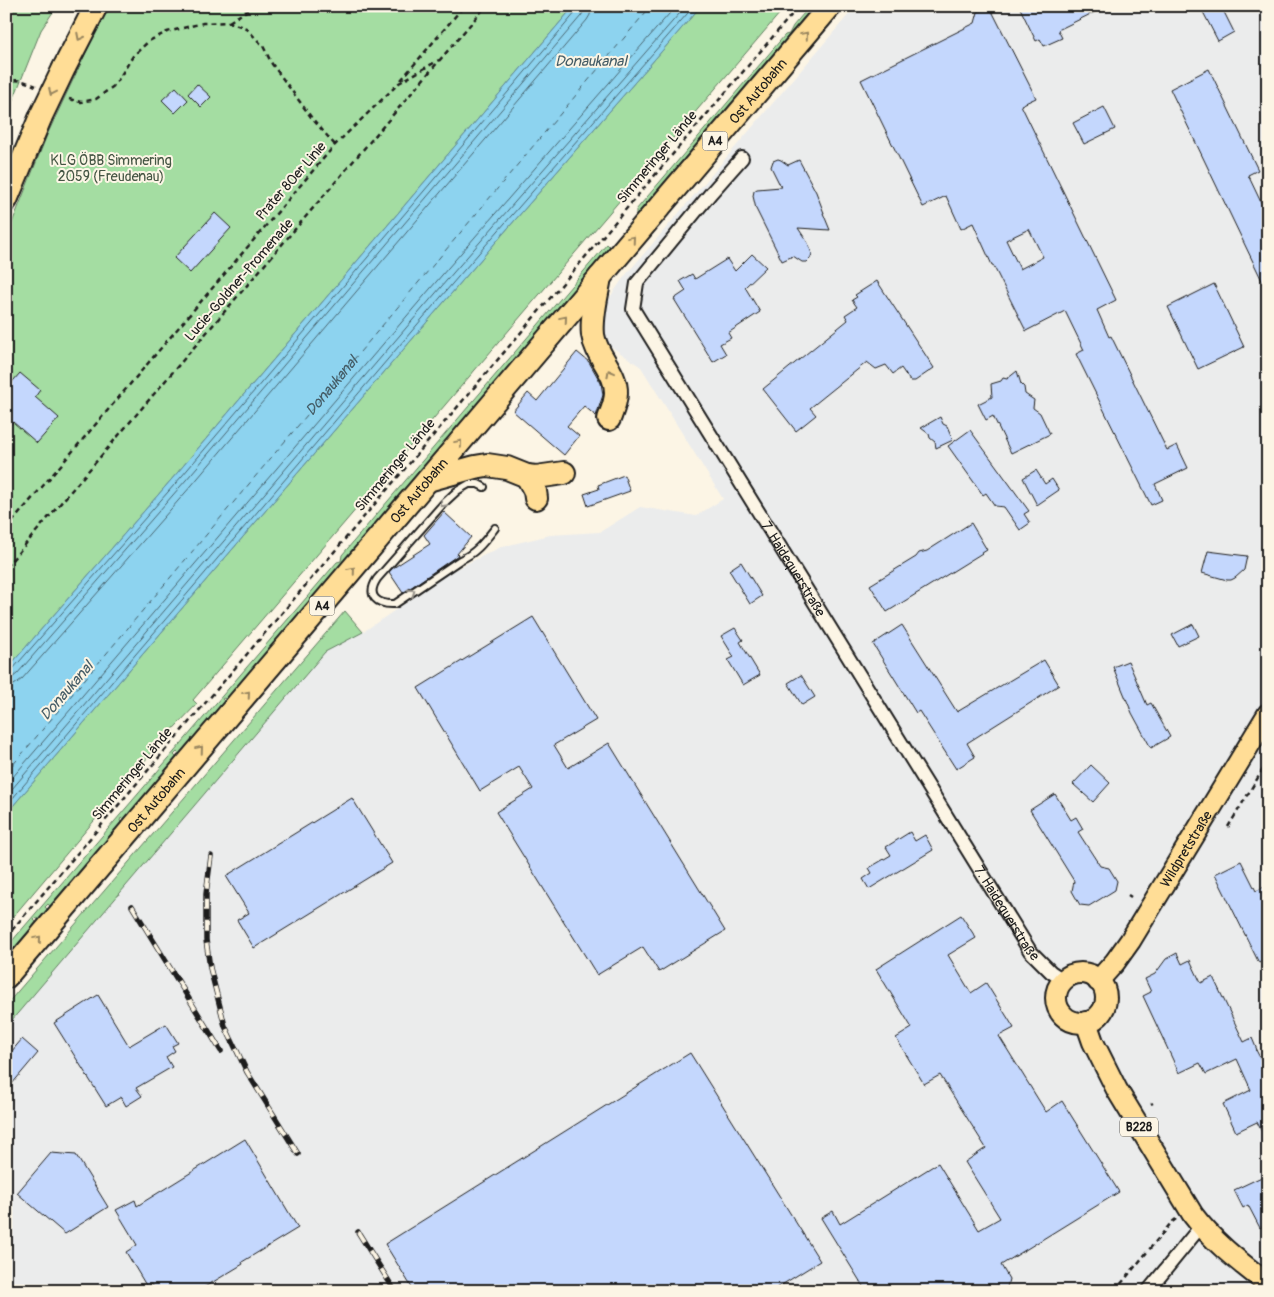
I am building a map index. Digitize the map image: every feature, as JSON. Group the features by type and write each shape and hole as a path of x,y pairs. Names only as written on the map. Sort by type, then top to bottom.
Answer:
{"highway":[{"path":"6,200 41,116 96,6"},
{"name":"Ost Autobahn","path":"6,977 830,6"},
{"path":"600,276 593,322 594,337 599,354 614,379 617,392 609,419"},
{"path":"428,480 487,465 507,468 527,476 536,477 564,473"},
{"path":"527,476 535,491 536,498"}],"main road":[{"name":"Wildpretstraße","path":"1098,981 1119,958 1130,941 1268,714"},
{"path":"1083,973 1092,976 1098,981 1103,988 1105,999 1104,1007 1099,1015 1086,1022 1075,1022 1066,1018 1060,1012 1056,996 1058,987 1063,980 1070,975 1083,973"},
{"name":"B228","path":"1086,1022 1097,1050 1118,1090 1188,1208 1201,1226 1224,1248 1268,1284"}],"street":[{"name":"7. Haidequerstraße","path":"742,158 636,283 633,308 1030,951 1051,972 1063,980"},
{"path":"1148,1291 1201,1226"}],"lane":[{"path":"484,486 469,484 457,491 443,504 378,579 373,586 374,595 379,602 395,604 460,560 470,556 495,528"}],"path":[{"path":"229,22 254,6"},
{"path":"335,145 399,83 464,6"},
{"name":"Lucie-Goldner-Promenade","path":"6,567 486,6"},
{"name":"Simmeringer Lände","path":"6,937 799,6"},
{"name":"Prater 80er Linie","path":"6,529 335,145 311,117 272,64 263,46 246,28 229,22 203,23 167,32 149,42 133,56 115,85 96,99 81,102 68,99"},
{"path":"399,83 442,58"},
{"path":"6,83 18,80 42,88"},
{"path":"1228,828 1268,761"},
{"path":"1115,1291 1171,1223 1188,1208"}],"shaded area":[{"path":"856,6 1268,6 1268,1291 6,1291 6,1027 325,652 363,632 454,570 501,547 550,535 600,532 640,507 696,516 723,499 641,367 606,343 602,330 605,306 624,277"}],"green space":[{"path":"6,6 57,6 41,30 6,118"},
{"name":"KLG ÖBB Simmering 2059 (Freudenau)","path":"110,6 574,6 178,472 6,670 6,238 47,135 97,29"},
{"path":"701,6 786,6 193,700 197,704 159,744 6,925 6,814 462,281"},
{"path":"810,6 816,6 638,215 636,215 636,210 785,35 789,34 793,26"},
{"path":"607,244 610,247 228,701 224,698 222,699 226,703 181,756 177,752 174,755 178,759 126,821 121,818 120,821 123,824 52,908 48,904 45,907 49,911 40,921 36,918 34,920 38,924 6,961 6,948 337,562 341,561 342,555"},
{"path":"345,611 363,632 325,652 6,1027 6,1005"}],"water":[{"name":"Donaukanal","path":"574,6 701,6 462,281 6,814 6,670 178,472"}],"building":[{"path":"1019,6 1107,6 1058,30 1062,38 1044,46 1040,39 1036,41"},
{"path":"1209,6 1221,6 1234,32 1218,41 1202,10"},
{"path":"985,9 992,11 1036,98 1021,105 1116,300 1097,310 1109,337 1111,336 1167,450 1177,445 1188,468 1155,484 1162,500 1151,505 1076,354 1084,350 1065,311 1026,331 973,223 961,229 946,196 923,207 861,80 975,23 978,12","holes":["1029,229 1043,257 1020,269 1006,240"]},
{"path":"1209,69 1258,170 1248,175 1268,217 1268,293 1170,89"},
{"path":"197,84 211,97 201,107 188,94"},
{"path":"176,87 188,100 175,113 162,100"},
{"path":"1104,107 1115,129 1084,144 1073,123"},
{"path":"778,159 788,165 799,160 816,192 830,230 798,228 808,243 812,254 807,262 802,262 793,256 782,261 756,209 753,196 754,191 757,189 781,187 771,167 773,161"},
{"path":"215,213 231,228 190,273 174,258"},
{"path":"752,254 766,267 745,287 760,312 728,333 731,338 720,344 726,354 713,362 674,299 686,291 680,281 692,274 695,279 727,259 735,271"},
{"path":"877,281 934,368 915,381 910,381 901,368 893,374 886,365 876,369 867,362 810,408 816,415 796,431 763,389 848,320 845,315 857,307 852,300 857,297 855,295"},
{"path":"1214,284 1244,347 1198,369 1168,307"},
{"path":"577,352 589,362 601,383 603,395 596,416 584,406 567,426 579,436 564,455 513,411 528,393 537,401"},
{"path":"1017,371 1025,394 1034,400 1033,408 1040,413 1050,434 1011,453 993,416 986,420 978,404 992,397 991,384 1001,381 1003,378 1007,379"},
{"path":"20,373 40,390 35,397 59,418 37,443 13,422 6,430 6,389"},
{"path":"940,417 943,424 947,426 953,440 936,448 935,442 930,438 929,434 921,428"},
{"path":"970,430 1029,511 1024,514 1030,523 1020,530 1004,507 995,506 986,493 983,495 948,446"},
{"path":"1036,470 1045,484 1052,479 1059,490 1037,505 1023,478"},
{"path":"624,475 630,491 588,506 584,494 599,489 598,485"},
{"path":"444,512 471,537 458,555 403,593 389,572 430,544 424,535"},
{"path":"971,523 987,550 887,612 870,585 916,557 919,553 927,551"},
{"path":"1208,551 1247,556 1244,570 1231,580 1202,573"},
{"path":"741,562 762,596 750,604 729,570"},
{"path":"533,617 596,720 554,745 568,768 609,743 725,931 659,972 643,947 597,975 496,812 533,789 519,767 480,791 418,688"},
{"path":"1193,624 1199,636 1178,646 1172,635"},
{"path":"902,625 957,712 1044,660 1059,685 967,743 975,757 956,769 919,711 916,713 873,644"},
{"path":"735,628 743,640 740,642 760,675 743,685 728,660 734,657 721,636"},
{"path":"1128,661 1147,705 1151,703 1170,737 1151,748 1132,713 1113,667"},
{"path":"801,675 815,697 802,705 788,683"},
{"path":"1091,765 1110,783 1093,802 1073,784"},
{"path":"1055,794 1071,820 1076,817 1083,829 1078,832 1100,866 1109,868 1117,881 1115,890 1089,906 1080,905 1072,891 1074,881 1030,810"},
{"path":"352,798 392,863 254,948 237,920 249,913 226,876"},
{"path":"910,832 915,841 925,835 933,850 869,889 863,879 872,873 869,868 891,855 886,847"},
{"path":"1241,861 1256,891 1268,885 1268,899 1263,902 1268,912 1268,958 1259,963 1215,874"},
{"path":"961,915 976,938 948,955 971,993 986,983 1014,1028 999,1036 1046,1112 1062,1101 1119,1192 1001,1265 1009,1279 1006,1291 866,1291 821,1218 833,1211 840,1224 938,1163 979,1230 1000,1218 965,1162 986,1148 940,1075 924,1084 896,1038 912,1028 876,969"},
{"path":"1177,953 1182,964 1190,960 1201,983 1213,977 1244,1042 1252,1038 1268,1073 1268,1144 1257,1122 1236,1132 1223,1104 1251,1090 1237,1059 1206,1074 1200,1063 1179,1073 1143,996 1151,992 1145,979 1155,974 1166,959"},
{"path":"98,995 129,1046 166,1024 178,1043 172,1046 175,1051 166,1057 172,1067 136,1088 142,1096 126,1106 121,1097 106,1106 54,1023"},
{"path":"22,1039 38,1053 6,1091 6,1058"},
{"path":"690,1053 820,1261 772,1291 414,1291 385,1244"},
{"path":"245,1139 298,1228 198,1291 155,1291 151,1284 147,1287 126,1252 137,1245 116,1210 135,1200 137,1206"},
{"path":"51,1153 76,1155 108,1207 65,1234 17,1193"},
{"path":"1268,1174 1268,1223 1260,1228 1248,1205 1243,1208 1234,1190"}],"ferry route":[{"path":"6,773 651,6"}],"railway":[{"path":"211,856 206,894 206,940 210,968 225,1026 247,1072 298,1154"},
{"path":"132,906 221,1051"},
{"path":"358,1232 395,1291"}]}
